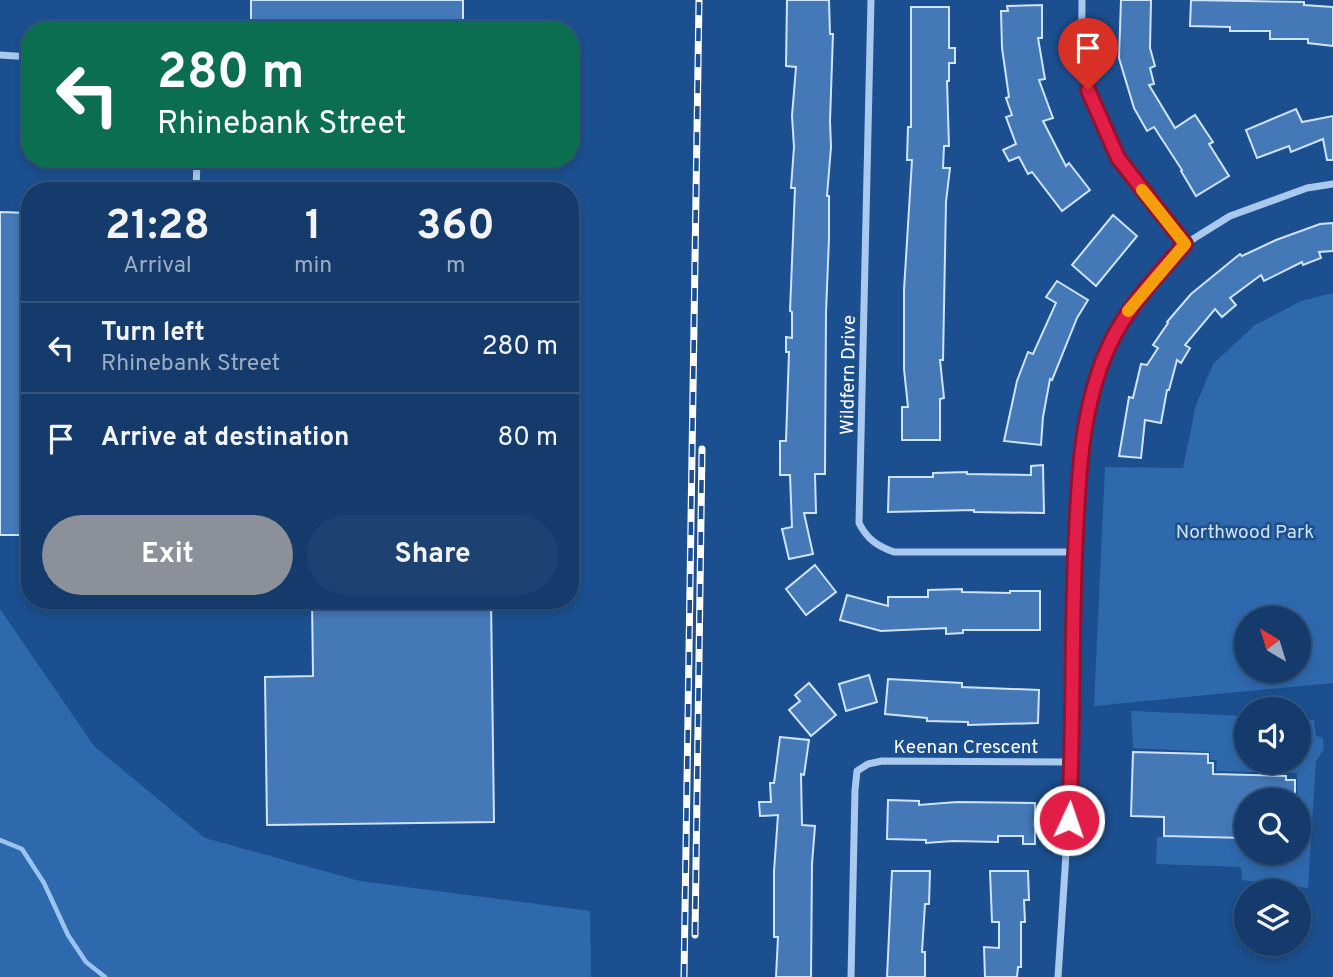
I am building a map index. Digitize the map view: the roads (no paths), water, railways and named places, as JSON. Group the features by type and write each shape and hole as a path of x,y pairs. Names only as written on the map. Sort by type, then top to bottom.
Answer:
{"street":[{"name":"Wildfern Drive","path":"871,0 859,523 865,535 879,547 894,552 1075,552"},
{"path":"1082,0 1083,61 1088,90 1100,120 1118,158 1185,244"},
{"path":"0,55 21,56"},
{"path":"1058,977 1072,762 1072,651 1081,441 1093,391 1105,357 1129,308 1185,244 1230,216 1307,188 1333,184"},
{"name":"Keenan Crescent","path":"851,977 857,771 868,764 882,761 1072,762"}],"waterway":[{"path":"0,840 22,849 44,883 68,935 86,962 105,977"}],"railway":[{"path":"684,977 699,0"},
{"path":"695,935 702,449"}],"park label":[{"name":"Northwood Park","path":"1245,531"}]}
